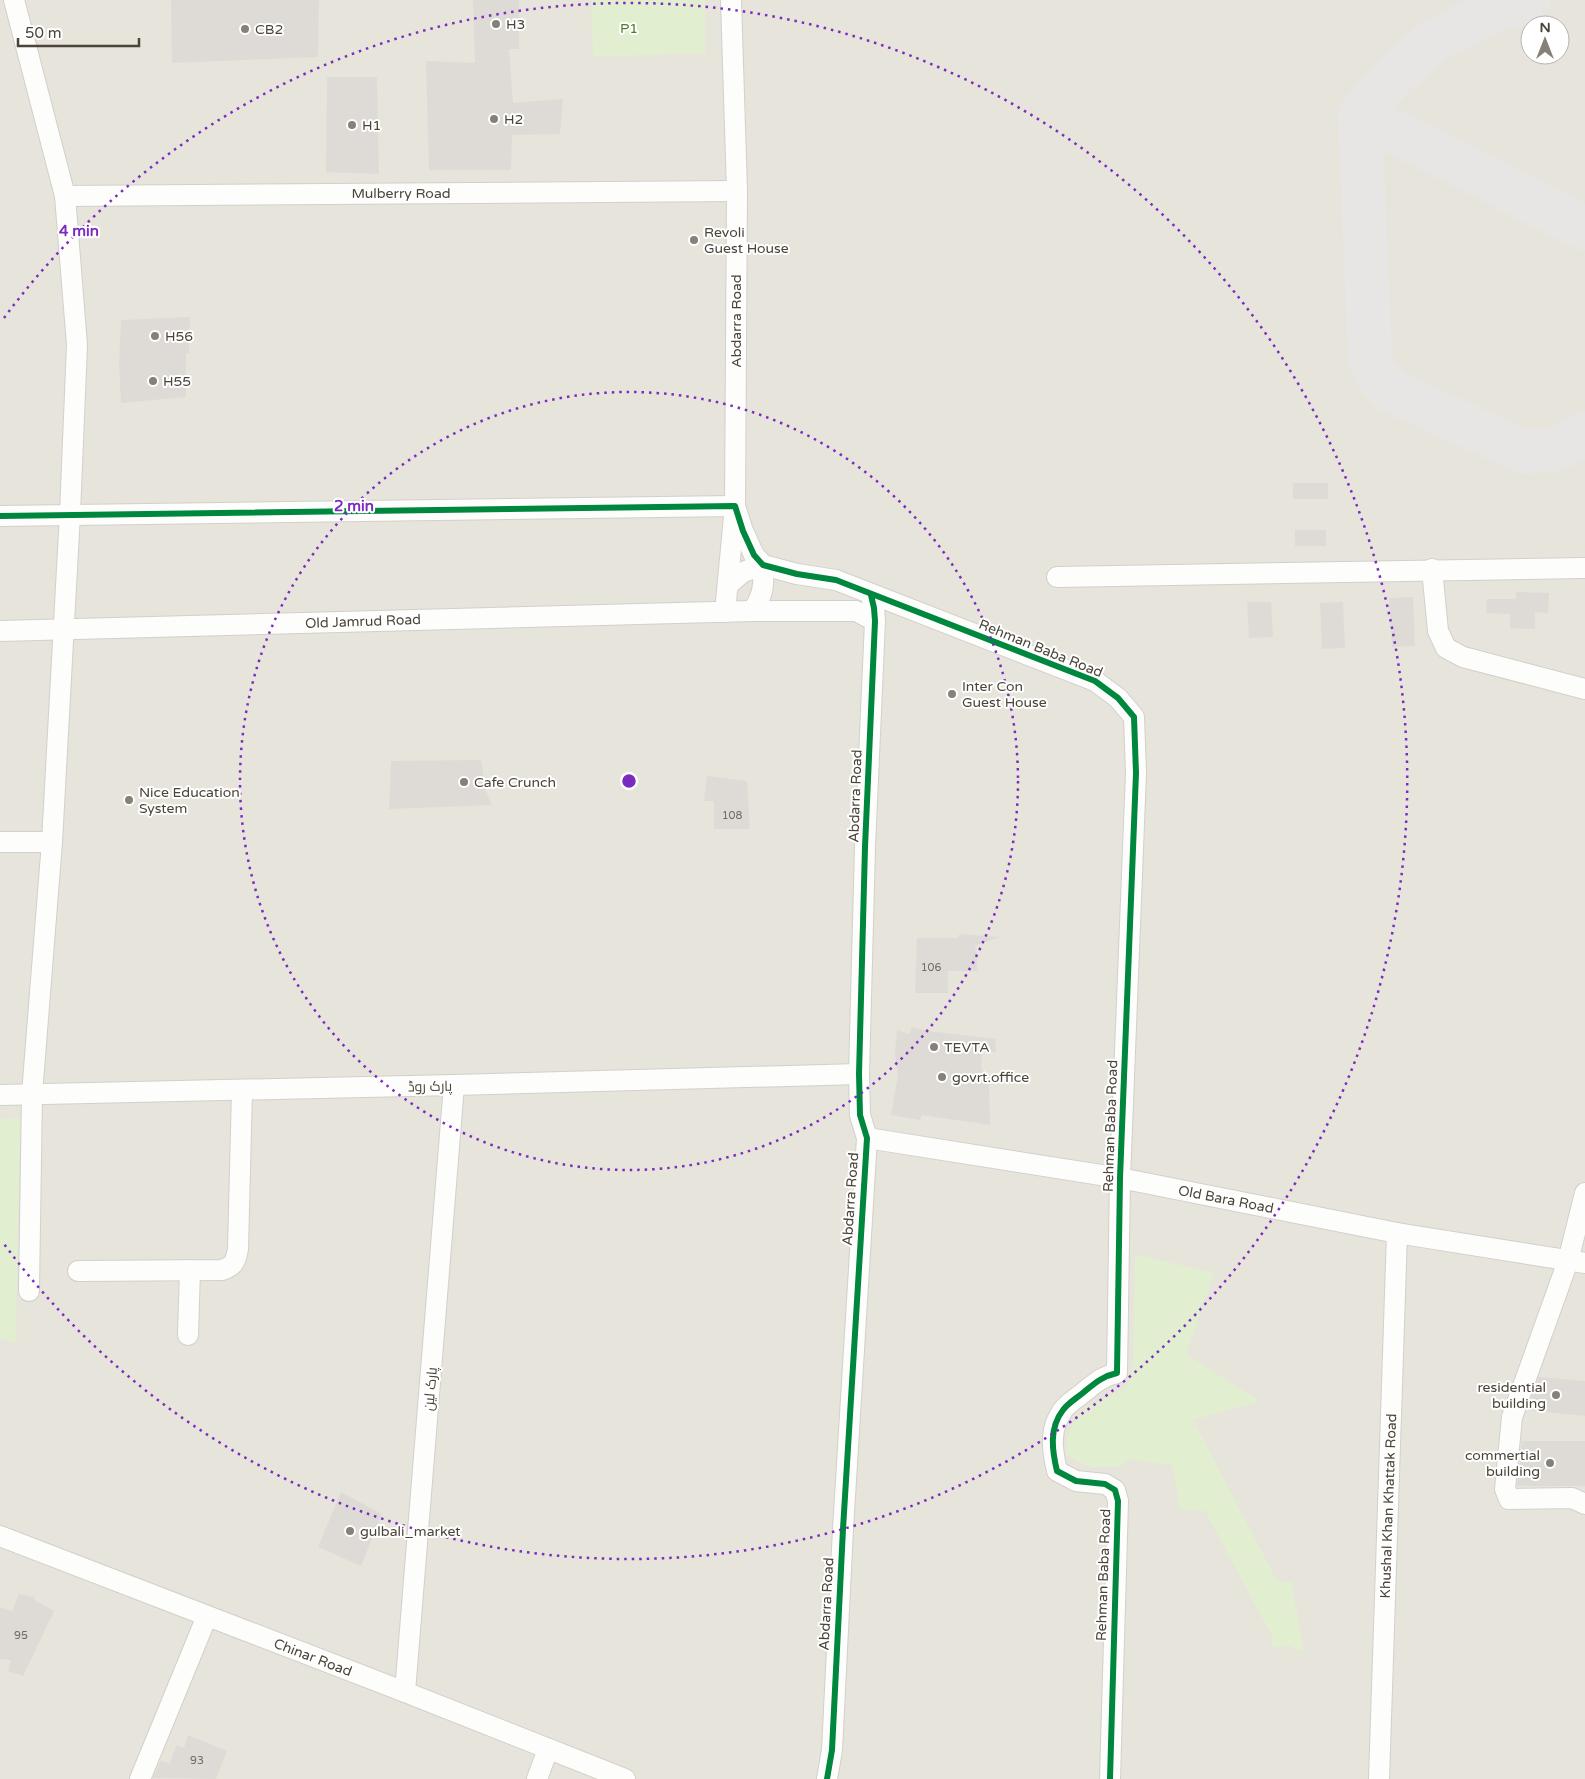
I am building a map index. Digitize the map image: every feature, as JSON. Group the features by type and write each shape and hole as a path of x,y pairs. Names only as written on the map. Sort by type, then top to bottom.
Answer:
{"street":[{"path":"14,0 65,196 77,345 52,842 32,1094 29,1291"},
{"name":"Abdarra Road","path":"725,612 735,506 737,191 731,0"},
{"name":"Mulberry Road","path":"65,196 737,191"},
{"path":"0,516 735,506 743,531 754,555 763,565 762,594 758,604 752,611"},
{"path":"728,585 743,572 763,565"},
{"name":"Rehman Baba Road","path":"763,565 797,574 836,580 1095,681 1118,698 1134,717 1136,773 1120,1178 1117,1373 1108,1375 1098,1381 1063,1410 1052,1438 1057,1470 1076,1481 1105,1484 1115,1490 1118,1501 1110,1779"},
{"path":"1056,577 1585,568"},
{"path":"1432,570 1438,631 1446,648 1463,657 1585,689"},
{"path":"871,595 875,621"},
{"name":"Old Jamrud Road","path":"0,631 752,611 856,611 875,621"},
{"name":"Abdarra Road","path":"827,1779 832,1750 843,1529 867,1138 860,1115 859,1074 865,847 875,621"},
{"path":"0,842 52,842"},
{"name":"پارک روڈ","path":"0,1095 859,1074"},
{"name":"پارک لین","path":"405,1692 454,1085"},
{"path":"78,1271 222,1270 231,1267 236,1261 238,1249 242,1090"},
{"name":"Old Bara Road","path":"867,1138 1120,1178 1397,1233 1576,1262"},
{"path":"1585,1193 1576,1262 1512,1417 1505,1489 1509,1499 1572,1498 1585,1504"},
{"name":"Khushal Khan Khattak Road","path":"1380,1779 1397,1233"},
{"path":"188,1335 190,1270"},
{"name":"Chinar Road","path":"0,1536 625,1779"},
{"path":"140,1779 207,1616"},
{"path":"536,1779 548,1749"}],"shaded area":[{"path":"0,0 1585,0 1585,1779 0,1779"}],"green space":[{"name":"P1","path":"591,0 705,0 705,54 593,56"},
{"path":"20,1118 16,1343 0,1338 0,1119"},
{"path":"1135,1254 1214,1273 1186,1354 1260,1401 1193,1420 1277,1581 1291,1582 1304,1649 1297,1652 1291,1646 1272,1647 1272,1636 1205,1511 1180,1510 1172,1465 1129,1459 1120,1467 1090,1467 1066,1455 1068,1436 1076,1418 1099,1401 1126,1388 1133,1368"}],"building":[{"name":"CB2","path":"171,0 319,0 318,57 172,63"},
{"name":"H2","path":"473,0 519,0 519,49 509,49 513,103 563,99 560,134 512,135 511,170 429,170 426,61 475,63"},
{"name":"H1","path":"327,77 377,77 379,174 326,172"},
{"path":"190,317 189,353 186,353 186,397 121,403 119,365 121,320"},
{"path":"1293,483 1328,483 1328,499 1293,499"},
{"path":"1295,530 1326,530 1326,546 1295,546"},
{"path":"1516,592 1549,593 1548,613 1535,612 1535,629 1510,628 1510,614 1486,613 1487,599 1516,599"},
{"path":"1413,597 1415,646 1392,647 1389,598"},
{"path":"1247,602 1271,602 1273,637 1249,638"},
{"path":"1343,602 1345,648 1322,649 1320,603"},
{"path":"481,760 486,792 492,805 389,809 391,761"},
{"path":"707,776 747,781 750,829 714,829 714,801 704,801"},
{"path":"960,934 999,937 975,946 978,971 948,971 948,993 915,993 917,938 957,938"},
{"name":"govrt.office","path":"912,1027 928,1031 995,1039 996,1052 982,1051 981,1069 989,1079 990,1125 922,1115 920,1120 891,1115 898,1075 895,1053 897,1030 909,1034"},
{"name":"residential building","path":"1539,1377 1585,1381 1585,1416 1527,1410"},
{"name":"commertial building","path":"1522,1441 1585,1441 1585,1486 1517,1486"},
{"name":"gulbali_market","path":"341,1492 382,1514 361,1566 318,1547"},
{"path":"19,1594 34,1597 34,1600 54,1611 23,1676 8,1671 11,1660 0,1659 0,1607 12,1611"},
{"path":"188,1735 227,1751 216,1779 153,1778 161,1760 169,1764 177,1745 184,1748"}],"taxiway":[{"path":"1529,0 1493,10 1433,42 1393,76 1360,115 1370,359 1378,376 1391,391 1525,452 1557,449 1585,433"},
{"path":"1360,115 1585,228"}],"cycle path":[{"path":"0,516 735,506 743,531 754,555 763,565 797,574 836,580 1095,681 1118,698 1134,717 1136,773 1120,1178 1117,1373 1099,1380 1065,1407 1055,1424 1053,1439 1057,1471 1076,1481 1105,1484 1115,1490 1118,1501 1110,1779"},
{"path":"827,1779 832,1750 843,1529 867,1138 860,1115 859,1074 865,847 875,621 871,595"}],"place":[{"name":"H3","path":"496,24"},
{"name":"CB2","path":"245,29"},
{"name":"H2","path":"494,119"},
{"name":"H1","path":"352,125"},
{"name":"Revoli Guest House","path":"694,240"},
{"name":"H56","path":"155,336"},
{"name":"H55","path":"153,381"},
{"name":"Inter Con Guest House","path":"952,694"},
{"name":"Cafe Crunch","path":"464,782"},
{"name":"Nice Education System","path":"129,800"},
{"name":"TEVTA","path":"934,1047"},
{"name":"govrt.office","path":"942,1077"},
{"name":"residential building","path":"1556,1395"},
{"name":"commertial building","path":"1550,1463"},
{"name":"gulbali_market","path":"350,1531"}]}
